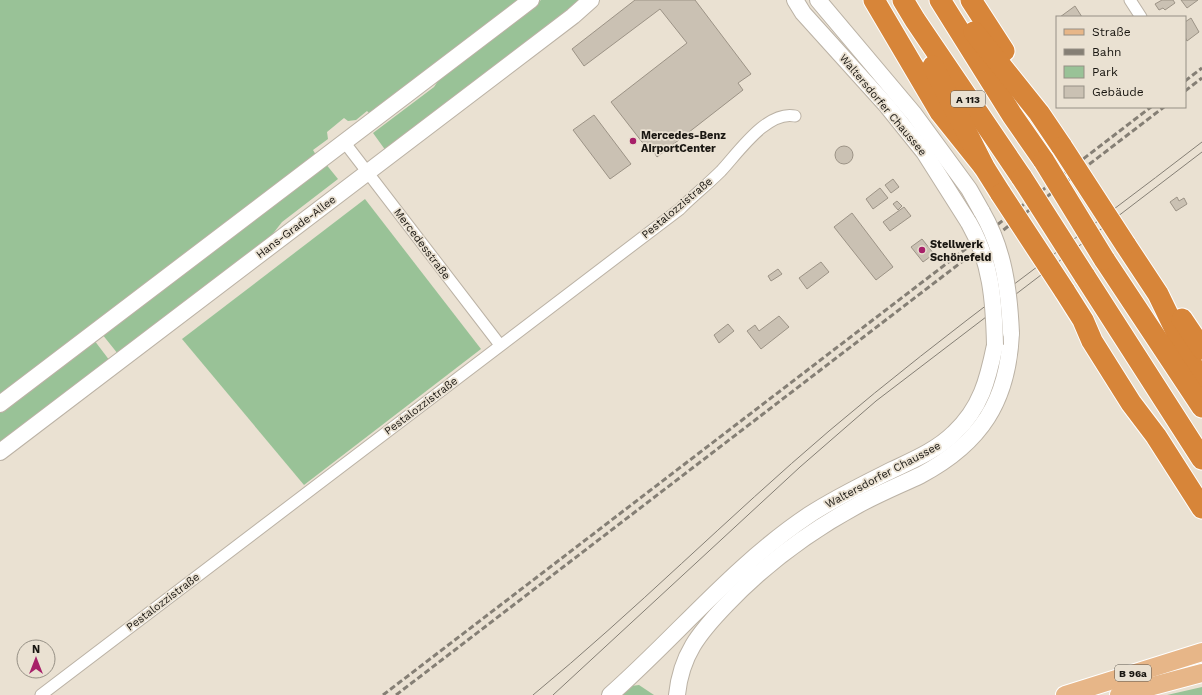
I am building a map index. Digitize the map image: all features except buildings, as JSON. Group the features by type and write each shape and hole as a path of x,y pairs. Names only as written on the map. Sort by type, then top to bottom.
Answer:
{"highway":[{"path":"874,0 940,112 984,167"},
{"name":"A 113","path":"903,0 1022,178 1202,459"},
{"path":"971,0 1031,94 1040,113"},
{"path":"944,7 968,25 1040,113 1158,294 1202,385"},
{"name":"A 113","path":"944,7 1012,115 1044,161 1104,259 1202,407"},
{"path":"915,20 922,43 984,167 1083,320 1092,341 1202,508"},
{"path":"1158,294 1181,318 1202,349"},
{"path":"1083,320 1146,388 1163,399"}],"main road":[{"path":"0,404 531,0"},
{"name":"Hans-Grade-Allee","path":"0,452 573,16 591,0"},
{"name":"Waltersdorfer Chaussee","path":"610,695 634,674 725,583 781,535 839,497 920,457 954,433 973,410 987,383 995,344 992,284 985,258 969,223 924,152 887,106 803,13 794,0"},
{"name":"Waltersdorfer Chaussee","path":"677,695 684,661 704,628 736,595 761,572 814,531 859,504 927,471 957,452 968,442 986,420 1003,387 1008,365 1011,333 1008,283 996,239 982,212 968,189 914,114 818,0"},
{"name":"B 96a","path":"1065,695 1202,652"},
{"name":"B 96a","path":"1119,695 1202,673"}],"street":[{"path":"1130,0 1140,16"},
{"name":"Pestalozzistraße","path":"41,695 680,208 720,172 750,139 769,123 783,115 795,116"},
{"name":"Mercedesstraße","path":"345,143 500,345"}],"green space":[{"path":"0,0 518,0 370,114 367,111 356,120 348,121 344,118 327,132 328,139 313,150 316,155 0,397"},
{"path":"541,0 582,0 386,151 373,133 434,87 442,75"},
{"path":"325,163 338,179 282,222 268,240 118,354 102,334"},
{"path":"365,199 481,349 304,485 182,339"},
{"path":"94,340 110,361 0,445 0,412"},
{"path":"639,685 654,695 622,695 631,686"},
{"path":"1202,687 1202,695 1167,695"}],"tram line":[{"path":"533,695 608,630 791,464 874,393 967,320 1202,142"},
{"path":"553,695 800,467 876,401 1202,152"}],"railway":[{"path":"1186,80 1202,68"},
{"path":"1186,90 1202,78"},
{"path":"383,695 1150,108"},
{"path":"396,695 1163,108"}],"place":[{"name":"Mercedes-Benz AirportCenter","path":"633,141"},
{"name":"Stellwerk Schönefeld","path":"922,250"}]}
